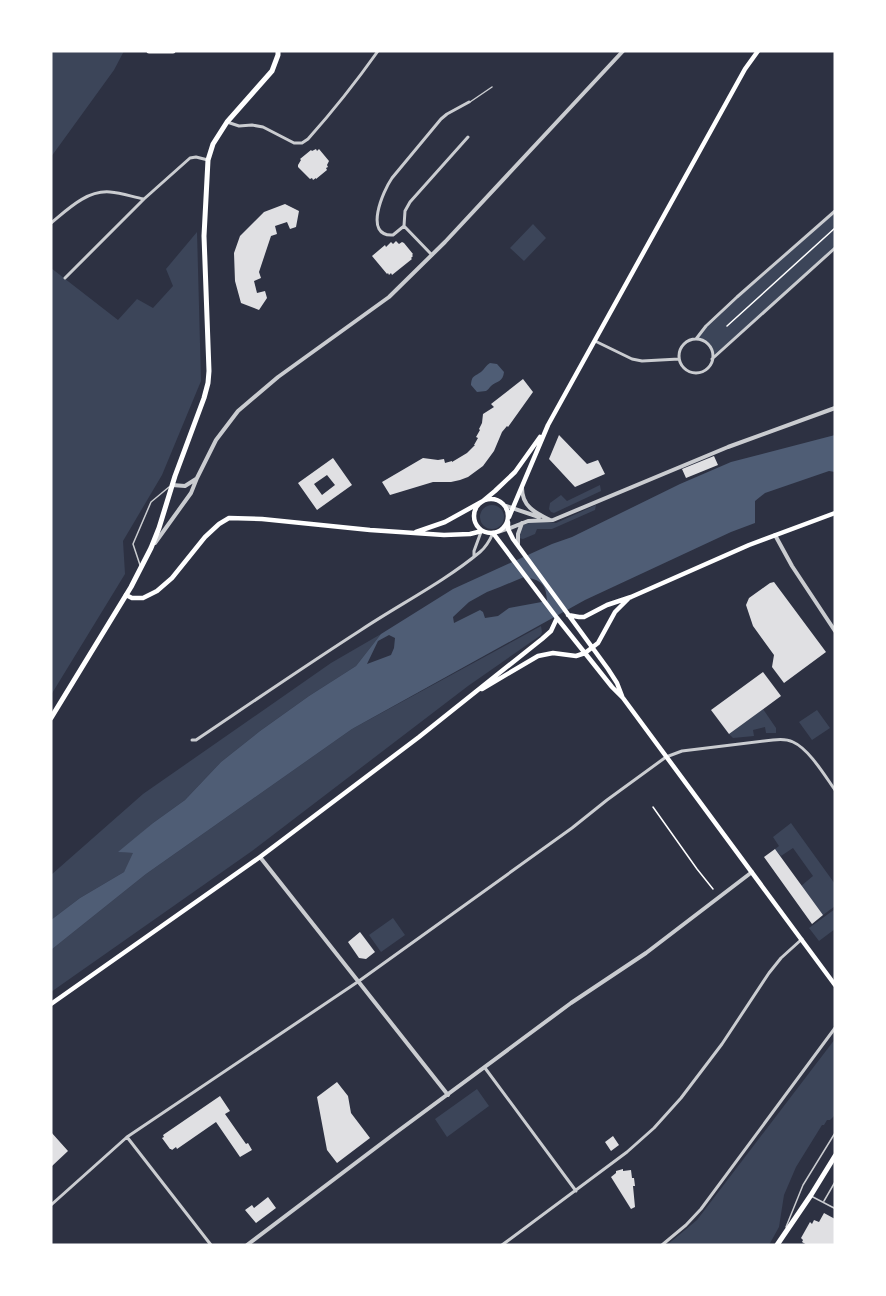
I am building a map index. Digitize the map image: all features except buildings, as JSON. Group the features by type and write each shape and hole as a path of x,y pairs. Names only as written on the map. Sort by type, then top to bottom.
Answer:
{"main road":[{"path":"149,51 173,51"},
{"path":"51,718 126,595 159,528 208,383 204,236 208,160 213,144 227,122 272,71 278,51"},
{"path":"126,595 132,598 143,598 157,591 172,578 205,537 223,520 229,518 444,535 482,531 496,532 504,528 548,425 745,69 758,51"},
{"path":"482,531 475,523 476,508 515,472 548,425"},
{"path":"415,532 439,525 487,499 499,500 506,506 508,529 513,539 593,648 617,683 623,698"},
{"path":"567,614 584,617 716,559 835,513"},
{"path":"496,532 557,618 623,698 835,985"},
{"path":"474,693 538,656 553,654 576,656 585,653 601,639 615,612 631,597"},
{"path":"51,1004 260,857 547,635 557,618"},
{"path":"777,1245 835,1156"}],"street":[{"path":"227,122 239,126 264,127 294,143 302,143 308,140 336,107 378,51"},
{"path":"151,548 191,493 216,440 238,411 278,377 389,297 432,255 623,51"},
{"path":"405,226 393,235 385,235 379,231 377,224 380,204 386,188 441,119 469,102"},
{"path":"432,255 405,226 405,211 410,202 468,137"},
{"path":"65,278 144,199 190,158 208,160"},
{"path":"51,223 83,198 98,193 110,192 144,199"},
{"path":"696,339 706,326 835,211"},
{"path":"712,359 709,345 696,339 687,341 679,351 679,359 684,369 694,373 704,371 712,359 835,248"},
{"path":"595,340 632,359 642,361 679,359"},
{"path":"192,740 196,740 457,569 480,553 496,532 534,520 551,521 728,447 835,408"},
{"path":"172,485 185,486 197,478"},
{"path":"522,485 522,495 529,508 551,521"},
{"path":"506,506 551,521"},
{"path":"518,546 518,534 522,523"},
{"path":"474,556 482,531"},
{"path":"775,535 792,566 835,631"},
{"path":"51,1205 127,1137 359,981 573,828 666,757 682,751 782,739 797,744 813,760 835,790"},
{"path":"260,857 448,1095"},
{"path":"248,1245 572,1004 637,960 752,872"},
{"path":"502,1245 640,1141 662,1120 722,1044 769,973 781,958 802,939"},
{"path":"662,1245 701,1209 835,1028"},
{"path":"485,1068 576,1191"},
{"path":"127,1137 211,1245"}],"lane":[{"path":"469,102 492,87"},
{"path":"139,572 139,560 133,544 151,502 172,485"},
{"path":"785,1231 802,1185 835,1132"},
{"path":"823,1202 835,1182"},
{"path":"810,1196 834,1207"}],"path":[{"path":"727,326 835,228"},
{"path":"653,807 713,889"}],"shaded area":[{"path":"51,51 124,51 114,70 51,157"},
{"path":"835,211 835,248 712,359 708,346 696,339 706,326"},
{"path":"533,224 546,238 524,261 510,248"},
{"path":"197,232 201,381 162,475 123,541 125,574 51,695 51,268 118,320 137,299 153,308 173,286 166,269"},
{"path":"490,363 497,364 504,372 502,378 486,391 477,392 471,385 472,379"},
{"path":"835,435 835,472 829,471 765,493 755,501 755,523 585,600 352,729 146,874 51,950 51,920 80,898 124,872 133,853 118,852 185,800 221,762 260,731 356,666 381,634 453,589 572,537 680,484 731,462","holes":["524,577 535,579 544,586 547,601 509,608 498,616 485,618 480,610 454,623 453,617 469,602","389,635 395,638 391,655 367,664 378,641"]},
{"path":"600,485 601,491 554,513 549,509 550,503 561,495 567,501"},
{"path":"492,505 500,509 504,517 500,525 492,529 484,525 480,517 484,509"},
{"path":"596,505 595,510 552,529 537,529 535,534 523,539 519,538 525,523 538,521 556,523"},
{"path":"541,626 541,635 468,686 252,851 51,992 51,950 146,874 352,729"},
{"path":"381,634 356,666 260,731 221,762 185,800 153,823 120,852 134,853 124,872 80,898 51,920 51,875 143,794 331,663"},
{"path":"763,709 776,728 776,733 766,733 765,727 753,730 754,736 733,738 729,734"},
{"path":"817,710 830,728 812,740 799,722"},
{"path":"791,823 835,884 835,906 823,915 801,886 813,876 793,848 781,856 775,849 779,846 773,837"},
{"path":"835,909 835,929 819,941 809,928"},
{"path":"393,918 405,935 381,952 369,935"},
{"path":"835,1039 835,1115 822,1125 796,1167 784,1195 779,1227 769,1245 667,1245 697,1220"},
{"path":"477,1089 489,1106 447,1137 435,1119"}]}
